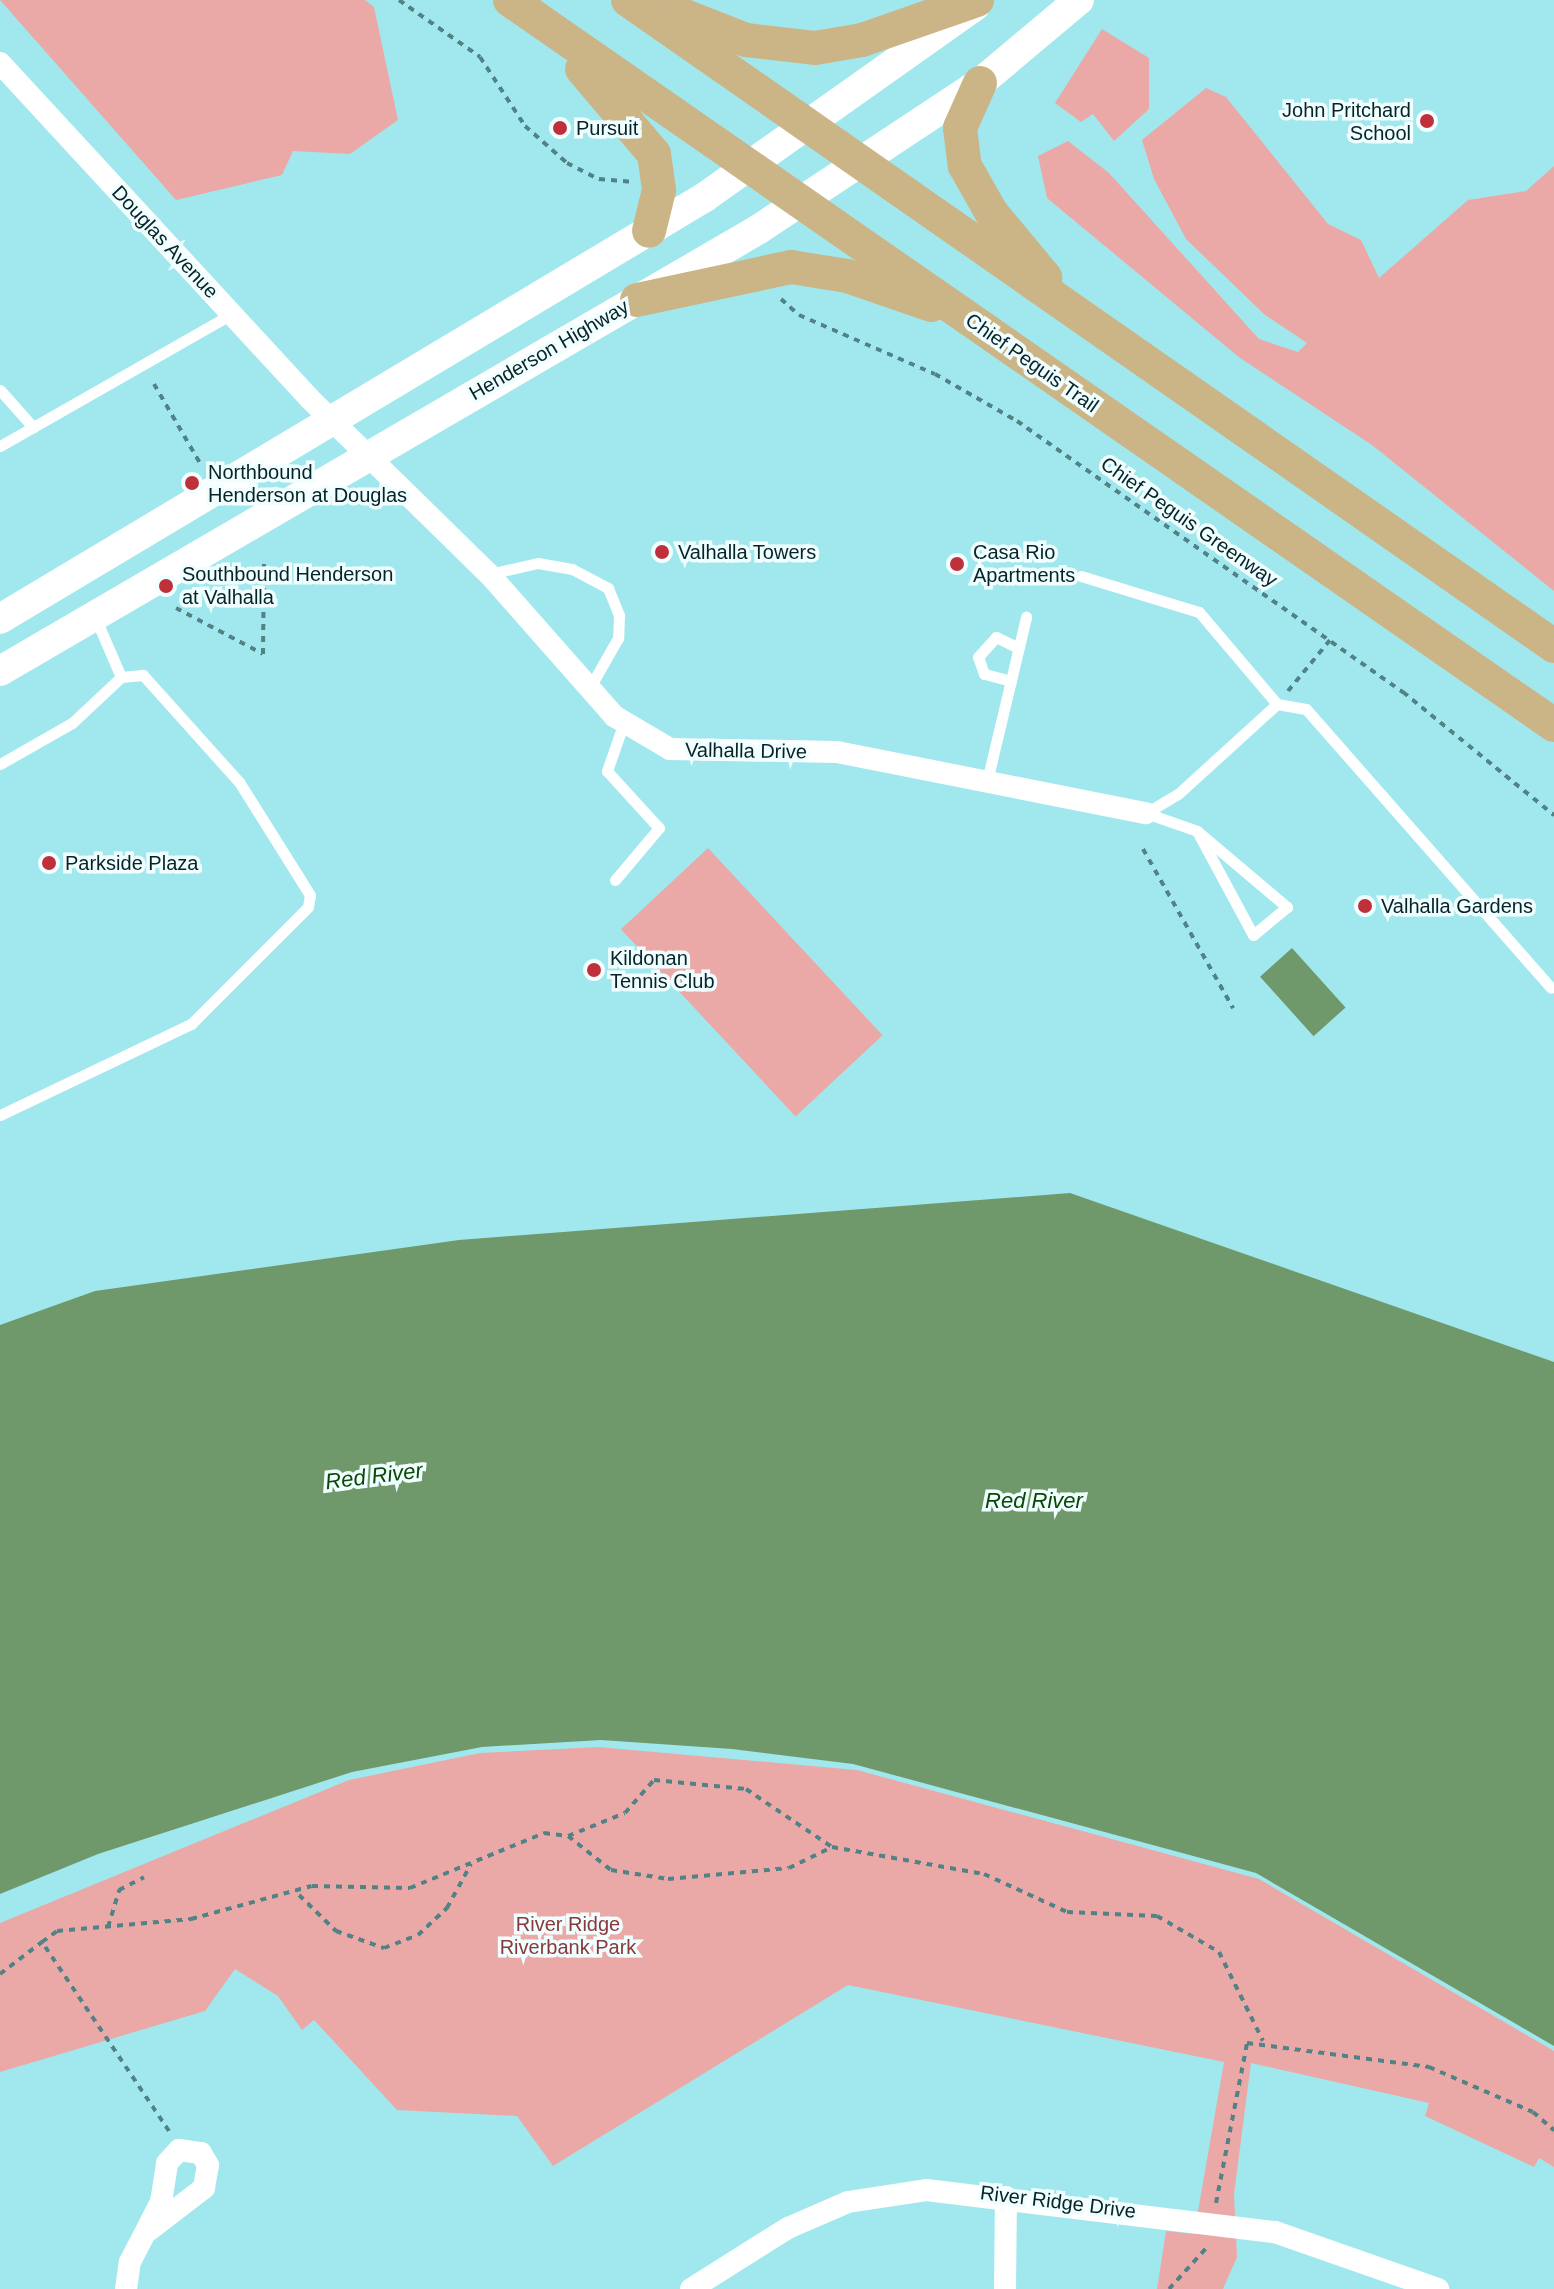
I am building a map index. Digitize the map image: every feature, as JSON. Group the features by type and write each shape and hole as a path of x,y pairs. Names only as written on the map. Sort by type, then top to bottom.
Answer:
{"main road":[{"path":"628,0 1554,646"},
{"path":"641,0 728,35 799,48 862,40 933,6 980,0"},
{"path":"0,619 649,231 808,127 980,0"},
{"name":"Henderson Highway","path":"0,671 802,202 980,83 1079,0"},
{"path":"523,9 654,154 659,190 649,231"},
{"name":"Chief Peguis Trail","path":"523,9 1554,725"},
{"path":"980,83 960,128 965,166 991,212 1074,311"},
{"path":"637,300 803,268 964,315"}],"street":[{"name":"Douglas Avenue","path":"0,63 333,420"},
{"name":"Valhalla Drive","path":"333,420 374,455 489,574 589,689 624,722 670,749 837,752 1146,813"},
{"path":"126,2289 130,2262 149,2230 167,2163 179,2150 201,2153 209,2176 149,2230"},
{"name":"River Ridge Drive","path":"691,2289 788,2228 848,2202 926,2190 1006,2197 1275,2232 1399,2281 1438,2289"},
{"path":"1005,2289 1006,2197"}],"lane":[{"path":"0,446 231,314"},
{"path":"0,390 33,427"},
{"path":"489,574 538,563 572,569 608,588 619,615 618,638 589,689"},
{"path":"1081,576 1199,612 1277,704 1306,709 1551,988"},
{"path":"94,617 121,677"},
{"path":"987,781 1026,617"},
{"path":"1011,681 984,674 978,657 996,637 1019,648"},
{"path":"0,764 72,723 121,677 143,675 239,782 310,895 308,907 191,1024 0,1115"},
{"path":"1146,813 1178,794 1277,704"},
{"path":"615,880 659,828 607,771 624,722"},
{"path":"1146,813 1197,831 1287,907 1253,935 1197,831"}],"path":[{"path":"399,0 480,57 525,126 567,163 599,179 640,182"},
{"name":"Chief Peguis Greenway","path":"781,298 799,315 935,374 1017,421 1330,640 1554,815"},
{"path":"154,384 200,463"},
{"path":"176,608 263,654 264,558"},
{"path":"1277,704 1330,640"},
{"path":"1143,849 1233,1008"},
{"path":"0,1974 57,1931 191,1919 359,1883 410,1888 544,1833 568,1836 625,1813 654,1780 746,1789 832,1847 984,1874 1067,1912 1157,1916 1219,1952 1263,2041"},
{"path":"568,1836 611,1870 668,1879 789,1868 832,1847"},
{"path":"299,1895 336,1931 384,1948 418,1935 447,1908 472,1862"},
{"path":"108,1927 119,1890 144,1877"},
{"path":"42,1942 179,2150"},
{"path":"1216,2204 1247,2043 1263,2041 1429,2067 1533,2112 1554,2130"},
{"path":"1169,2289 1212,2236"}],"green space":[{"path":"0,0 365,0 374,7 398,120 350,154 293,151 282,175 176,200"},
{"path":"1102,29 1149,58 1149,109 1114,141 1093,114 1081,122 1055,103"},
{"path":"1206,88 1226,97 1328,224 1361,240 1379,278 1468,200 1526,191 1554,166 1554,591 1372,445 1240,358 1047,198 1038,156 1068,141 1109,173 1259,339 1298,352 1307,343 1265,315 1186,239 1154,179 1142,140"},
{"path":"708,848 883,1035 796,1116 621,929"},
{"name":"River Ridge Riverbank Park","path":"598,1747 857,1770 1259,1879 1554,2051 1554,2167 1539,2158 1534,2167 1425,2116 1429,2103 1251,2063 1234,2194 1237,2257 1223,2289 1157,2289 1166,2231 1194,2234 1224,2062 848,1985 553,2166 517,2116 397,2110 314,2020 302,2030 278,1996 235,1969 205,2011 0,2072 0,1923 349,1780 480,1753"}],"water":[{"path":"1292,948 1346,1007 1314,1036 1260,977"},
{"name":"Red River","path":"1070,1193 1554,1362 1554,2046 1256,1873 853,1764 732,1749 601,1740 482,1747 352,1772 98,1854 0,1894 0,1325 95,1291 459,1240"}],"place":[{"name":"John Pritchard School","path":"1427,121"},
{"name":"Pursuit","path":"560,128"},
{"name":"Northbound Henderson at Douglas","path":"192,483"},
{"name":"Valhalla Towers","path":"662,552"},
{"name":"Casa Rio Apartments","path":"957,564"},
{"name":"Southbound Henderson at Valhalla","path":"166,586"},
{"name":"Parkside Plaza","path":"49,863"},
{"name":"Valhalla Gardens","path":"1365,906"},
{"name":"Kildonan Tennis Club","path":"594,970"}]}
